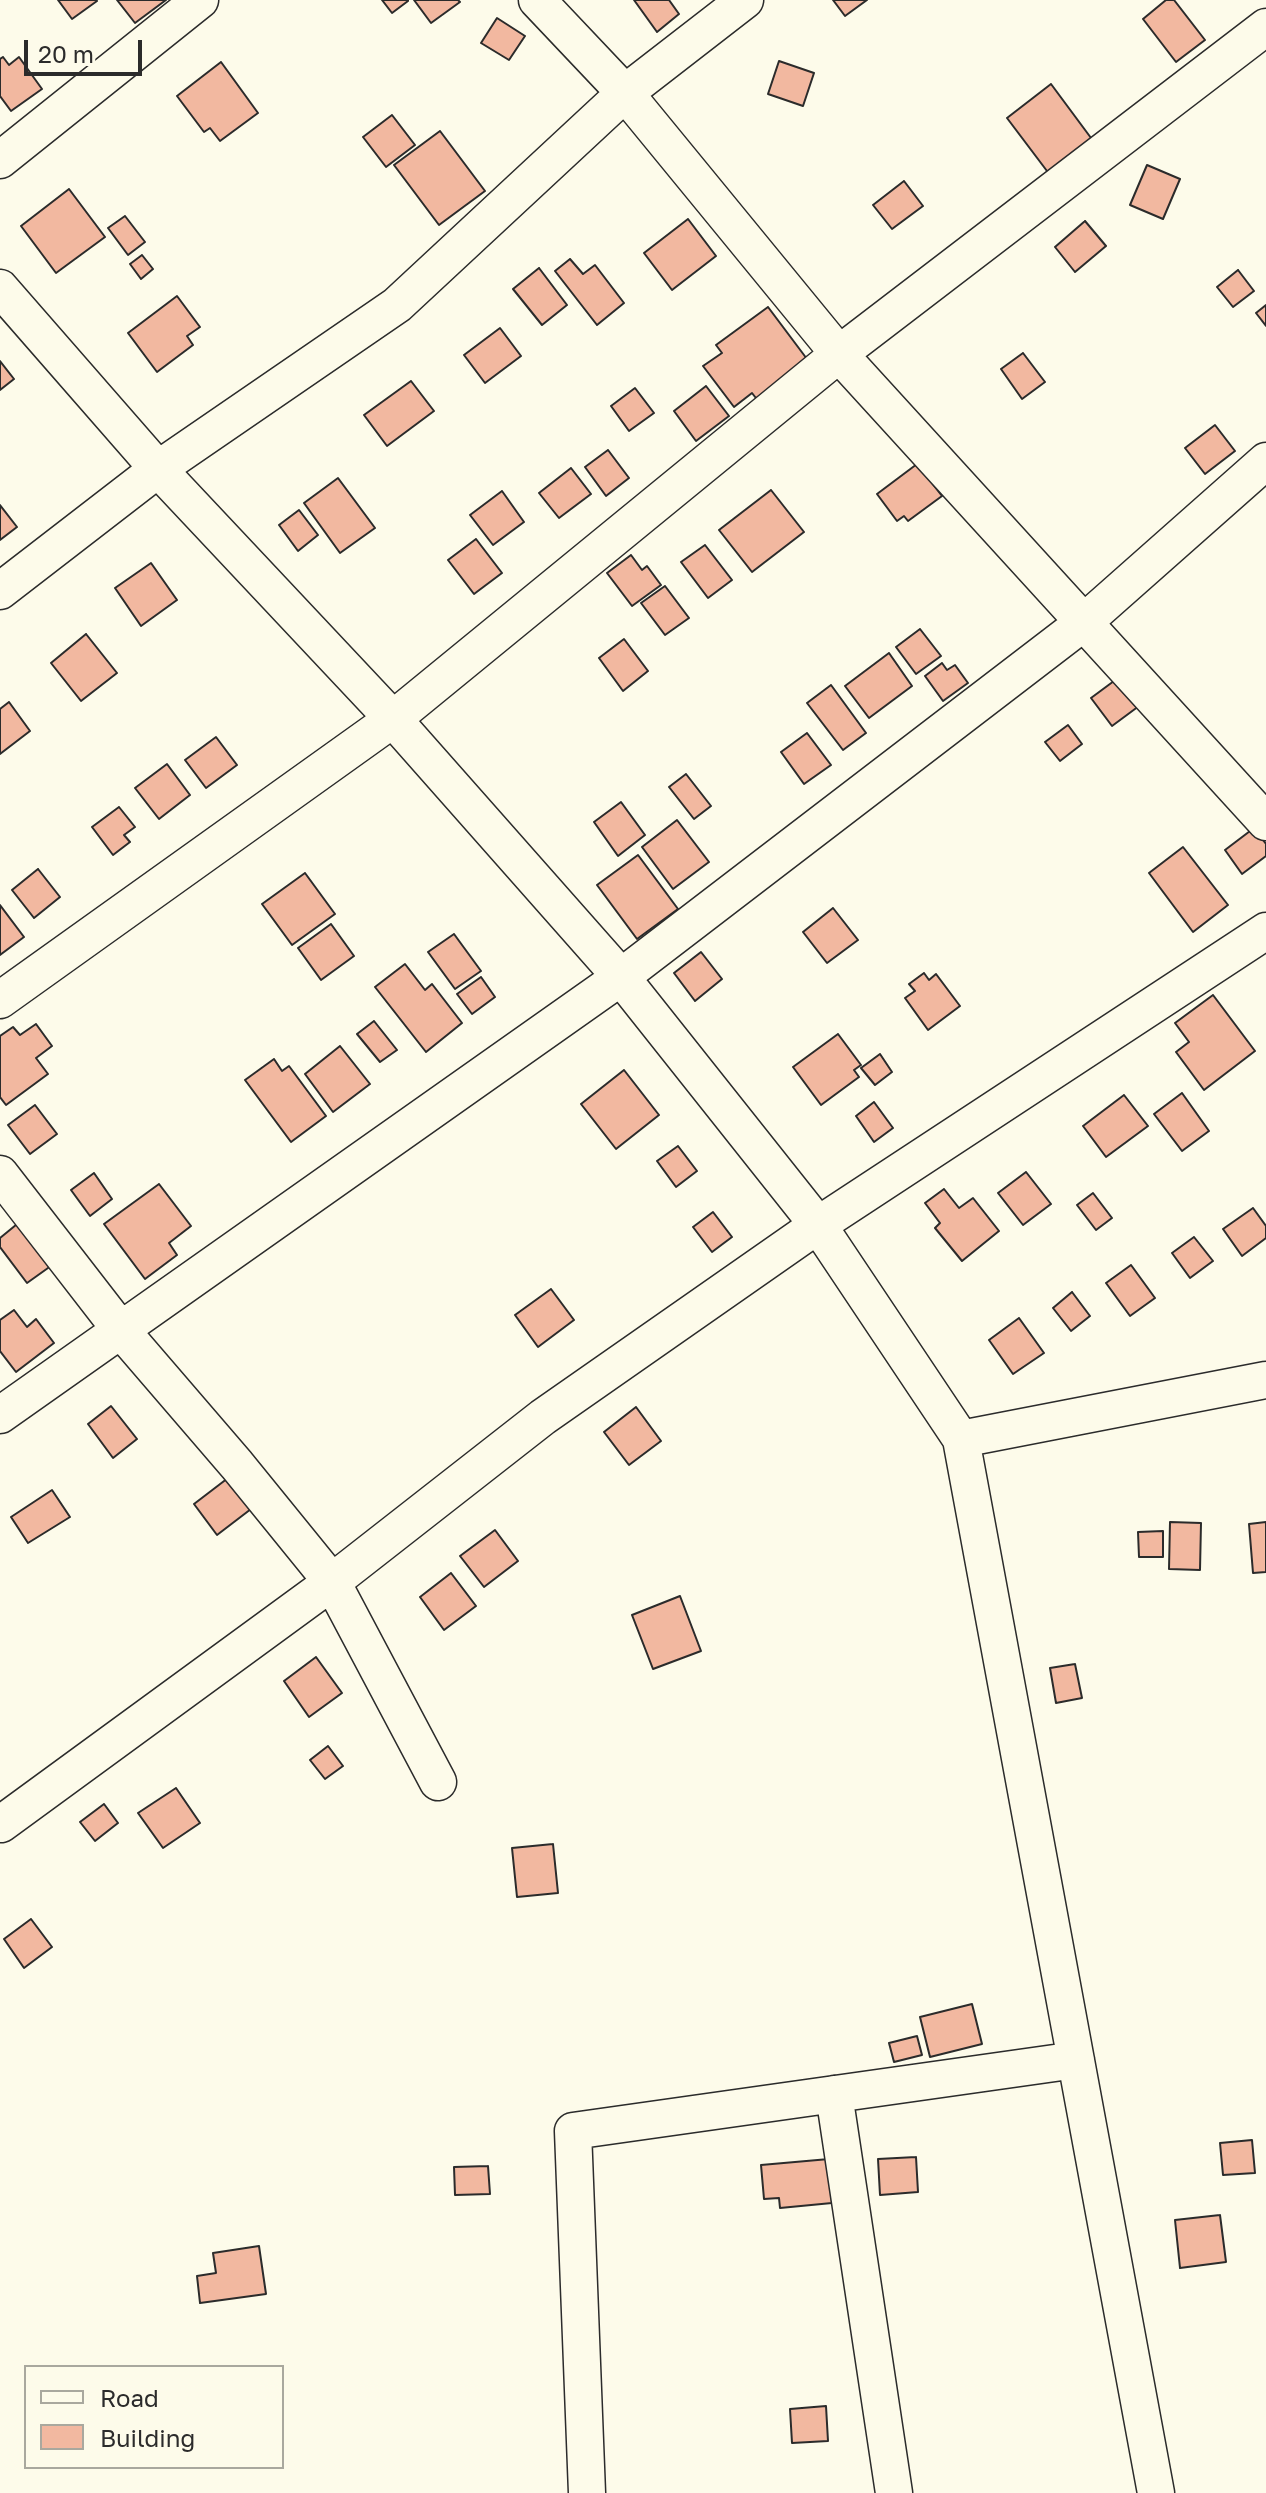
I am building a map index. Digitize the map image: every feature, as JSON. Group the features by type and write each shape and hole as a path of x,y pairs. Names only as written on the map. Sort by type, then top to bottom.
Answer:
{"street":[{"path":"0,160 200,0"},
{"path":"537,0 625,93 839,354 1266,822"},
{"path":"0,591 158,469 397,305 625,93 745,0"},
{"path":"0,1000 393,719 839,354 1266,27"},
{"path":"0,288 158,469 393,719 621,977 818,1225 961,1439 1156,2493"},
{"path":"0,1415 621,977 1083,623 1266,461"},
{"path":"1,1824 332,1582 543,1417 818,1225 1266,931"},
{"path":"0,1174 120,1329 332,1582 438,1782"},
{"path":"961,1439 1266,1380"},
{"path":"587,2493 573,2131 1076,2060"},
{"path":"834,2094 894,2493"}],"building":[{"path":"58,0 96,0 97,1 72,19"},
{"path":"117,0 166,0 135,23"},
{"path":"382,0 408,0 408,1 392,13"},
{"path":"414,0 458,0 460,2 431,23"},
{"path":"634,0 669,0 679,14 657,32"},
{"path":"833,0 867,0 845,16"},
{"path":"1166,0 1174,0 1205,40 1176,62 1143,19"},
{"path":"497,18 525,36 509,60 481,43"},
{"path":"3,57 9,65 19,57 42,89 11,111 0,96 0,59"},
{"path":"779,61 814,73 803,106 768,94"},
{"path":"221,62 258,113 220,141 210,128 204,132 177,96"},
{"path":"1051,84 1094,142 1050,175 1007,118"},
{"path":"392,115 415,145 386,167 363,137"},
{"path":"440,131 485,191 439,225 394,165"},
{"path":"1147,165 1180,179 1163,219 1130,205"},
{"path":"904,181 923,206 892,229 873,205"},
{"path":"69,189 105,237 56,273 21,226"},
{"path":"125,216 145,242 128,255 108,228"},
{"path":"688,219 716,256 672,290 644,253"},
{"path":"1085,221 1106,246 1075,272 1055,247"},
{"path":"142,255 153,269 141,279 130,264"},
{"path":"570,259 583,274 595,265 624,303 597,325 555,271"},
{"path":"539,268 567,305 542,325 513,289"},
{"path":"1238,270 1254,291 1233,307 1217,287"},
{"path":"177,296 200,327 187,336 193,345 157,372 128,333"},
{"path":"1266,305 1266,326 1256,313"},
{"path":"768,307 810,363 759,402 752,393 734,407 703,366 722,353 716,345"},
{"path":"500,328 521,356 485,383 464,355"},
{"path":"1023,353 1045,382 1022,399 1001,369"},
{"path":"0,361 14,379 0,390"},
{"path":"411,381 434,411 387,446 364,415"},
{"path":"706,386 729,416 696,441 674,411"},
{"path":"635,388 654,413 629,431 611,406"},
{"path":"1215,425 1235,451 1205,474 1185,448"},
{"path":"608,450 629,478 606,496 585,467"},
{"path":"917,464 942,496 908,521 904,516 897,521 877,494"},
{"path":"571,468 591,494 559,518 539,493"},
{"path":"338,478 375,528 340,553 304,503"},
{"path":"771,490 804,532 752,572 719,530"},
{"path":"502,491 524,522 493,545 470,515"},
{"path":"0,505 17,527 0,540"},
{"path":"299,510 318,535 298,551 279,525"},
{"path":"476,539 502,573 474,594 448,560"},
{"path":"705,545 732,580 708,598 681,562"},
{"path":"631,555 642,570 647,566 661,585 632,606 607,573"},
{"path":"151,563 177,600 141,626 115,588"},
{"path":"665,586 689,618 665,635 641,603"},
{"path":"920,629 941,656 916,674 896,647"},
{"path":"86,634 117,673 81,701 51,663"},
{"path":"624,639 648,671 623,691 599,658"},
{"path":"889,653 912,686 869,718 845,686"},
{"path":"942,663 947,670 955,665 968,683 943,701 925,676"},
{"path":"1118,678 1139,706 1112,726 1091,698"},
{"path":"831,685 866,733 843,750 807,703"},
{"path":"9,702 30,731 0,754 0,709"},
{"path":"1068,725 1082,744 1060,761 1045,742"},
{"path":"807,733 831,765 804,784 781,752"},
{"path":"216,737 237,765 206,788 185,760"},
{"path":"167,764 190,795 159,819 135,788"},
{"path":"686,774 711,806 694,819 669,787"},
{"path":"621,802 645,835 618,856 594,822"},
{"path":"119,807 135,827 124,835 130,842 113,855 92,827"},
{"path":"677,820 709,862 673,889 642,847"},
{"path":"1254,828 1266,844 1266,856 1242,874 1225,850"},
{"path":"1183,847 1228,905 1193,932 1149,873"},
{"path":"638,855 678,909 637,939 597,885"},
{"path":"38,869 60,897 34,918 12,890"},
{"path":"305,873 335,914 292,945 262,904"},
{"path":"0,905 24,937 0,955"},
{"path":"833,908 858,940 827,963 803,932"},
{"path":"331,924 354,956 321,980 298,948"},
{"path":"454,934 481,971 455,989 428,952"},
{"path":"701,952 722,979 695,1001 674,973"},
{"path":"405,964 425,990 432,984 462,1023 426,1052 375,987"},
{"path":"924,973 929,980 936,974 960,1006 928,1030 905,998 915,991 909,984"},
{"path":"481,977 495,997 472,1014 457,994"},
{"path":"1213,995 1255,1051 1204,1090 1176,1052 1189,1042 1175,1023"},
{"path":"374,1021 397,1050 380,1062 357,1034"},
{"path":"36,1024 52,1046 36,1058 48,1074 6,1105 0,1097 0,1036 13,1027 20,1035"},
{"path":"838,1034 861,1065 854,1070 859,1077 821,1105 793,1067"},
{"path":"340,1046 370,1084 333,1112 305,1074"},
{"path":"880,1054 892,1072 875,1085 861,1068"},
{"path":"274,1059 282,1071 289,1066 326,1116 291,1142 245,1080"},
{"path":"624,1070 659,1115 616,1149 581,1104"},
{"path":"1182,1093 1209,1131 1182,1151 1154,1114"},
{"path":"1124,1095 1148,1126 1106,1157 1083,1126"},
{"path":"874,1102 893,1128 874,1142 856,1116"},
{"path":"35,1105 57,1134 30,1154 8,1125"},
{"path":"678,1146 697,1171 676,1187 657,1161"},
{"path":"1026,1172 1051,1204 1023,1225 998,1193"},
{"path":"94,1173 112,1199 90,1216 71,1190"},
{"path":"159,1184 191,1226 169,1243 177,1255 145,1279 104,1224"},
{"path":"944,1189 959,1208 973,1198 999,1231 962,1261 935,1228 940,1223 925,1203"},
{"path":"1093,1193 1112,1218 1096,1230 1077,1205"},
{"path":"1253,1208 1266,1226 1266,1238 1242,1256 1223,1229"},
{"path":"713,1212 732,1237 712,1252 693,1227"},
{"path":"22,1220 55,1263 27,1283 0,1247 0,1238"},
{"path":"1194,1237 1213,1261 1190,1278 1172,1253"},
{"path":"1131,1265 1155,1298 1130,1316 1106,1283"},
{"path":"551,1289 574,1320 538,1347 515,1315"},
{"path":"1072,1292 1090,1316 1071,1331 1053,1308"},
{"path":"14,1310 27,1327 36,1319 54,1343 16,1372 0,1351 0,1320"},
{"path":"1019,1318 1044,1353 1013,1374 989,1340"},
{"path":"111,1406 137,1439 113,1458 88,1424"},
{"path":"636,1407 661,1441 629,1465 604,1432"},
{"path":"228,1478 251,1509 217,1535 194,1504"},
{"path":"52,1490 70,1517 28,1543 11,1517"},
{"path":"1170,1522 1201,1523 1200,1570 1169,1569"},
{"path":"1266,1522 1266,1572 1253,1573 1249,1524"},
{"path":"495,1530 518,1561 484,1587 460,1556"},
{"path":"1163,1531 1163,1557 1139,1557 1138,1532"},
{"path":"451,1573 476,1606 444,1630 420,1597"},
{"path":"680,1596 701,1651 653,1669 632,1615"},
{"path":"316,1657 342,1693 309,1717 284,1681"},
{"path":"1075,1664 1082,1698 1056,1703 1050,1668"},
{"path":"328,1746 343,1766 325,1779 310,1760"},
{"path":"176,1788 200,1823 163,1848 138,1813"},
{"path":"104,1804 118,1823 95,1841 80,1822"},
{"path":"553,1844 558,1893 517,1897 512,1848"},
{"path":"31,1919 52,1947 24,1968 4,1939"},
{"path":"972,2004 982,2044 930,2057 920,2017"},
{"path":"917,2036 922,2055 894,2062 889,2043"},
{"path":"1252,2140 1255,2173 1223,2175 1220,2143"},
{"path":"916,2157 918,2192 880,2195 878,2159"},
{"path":"829,2159 832,2203 780,2208 779,2198 764,2199 761,2165"},
{"path":"488,2166 490,2194 455,2195 454,2167"},
{"path":"1220,2215 1226,2262 1180,2268 1175,2220"},
{"path":"259,2246 266,2294 200,2303 197,2276 216,2273 213,2253"},
{"path":"826,2406 828,2441 792,2443 790,2409"}]}
